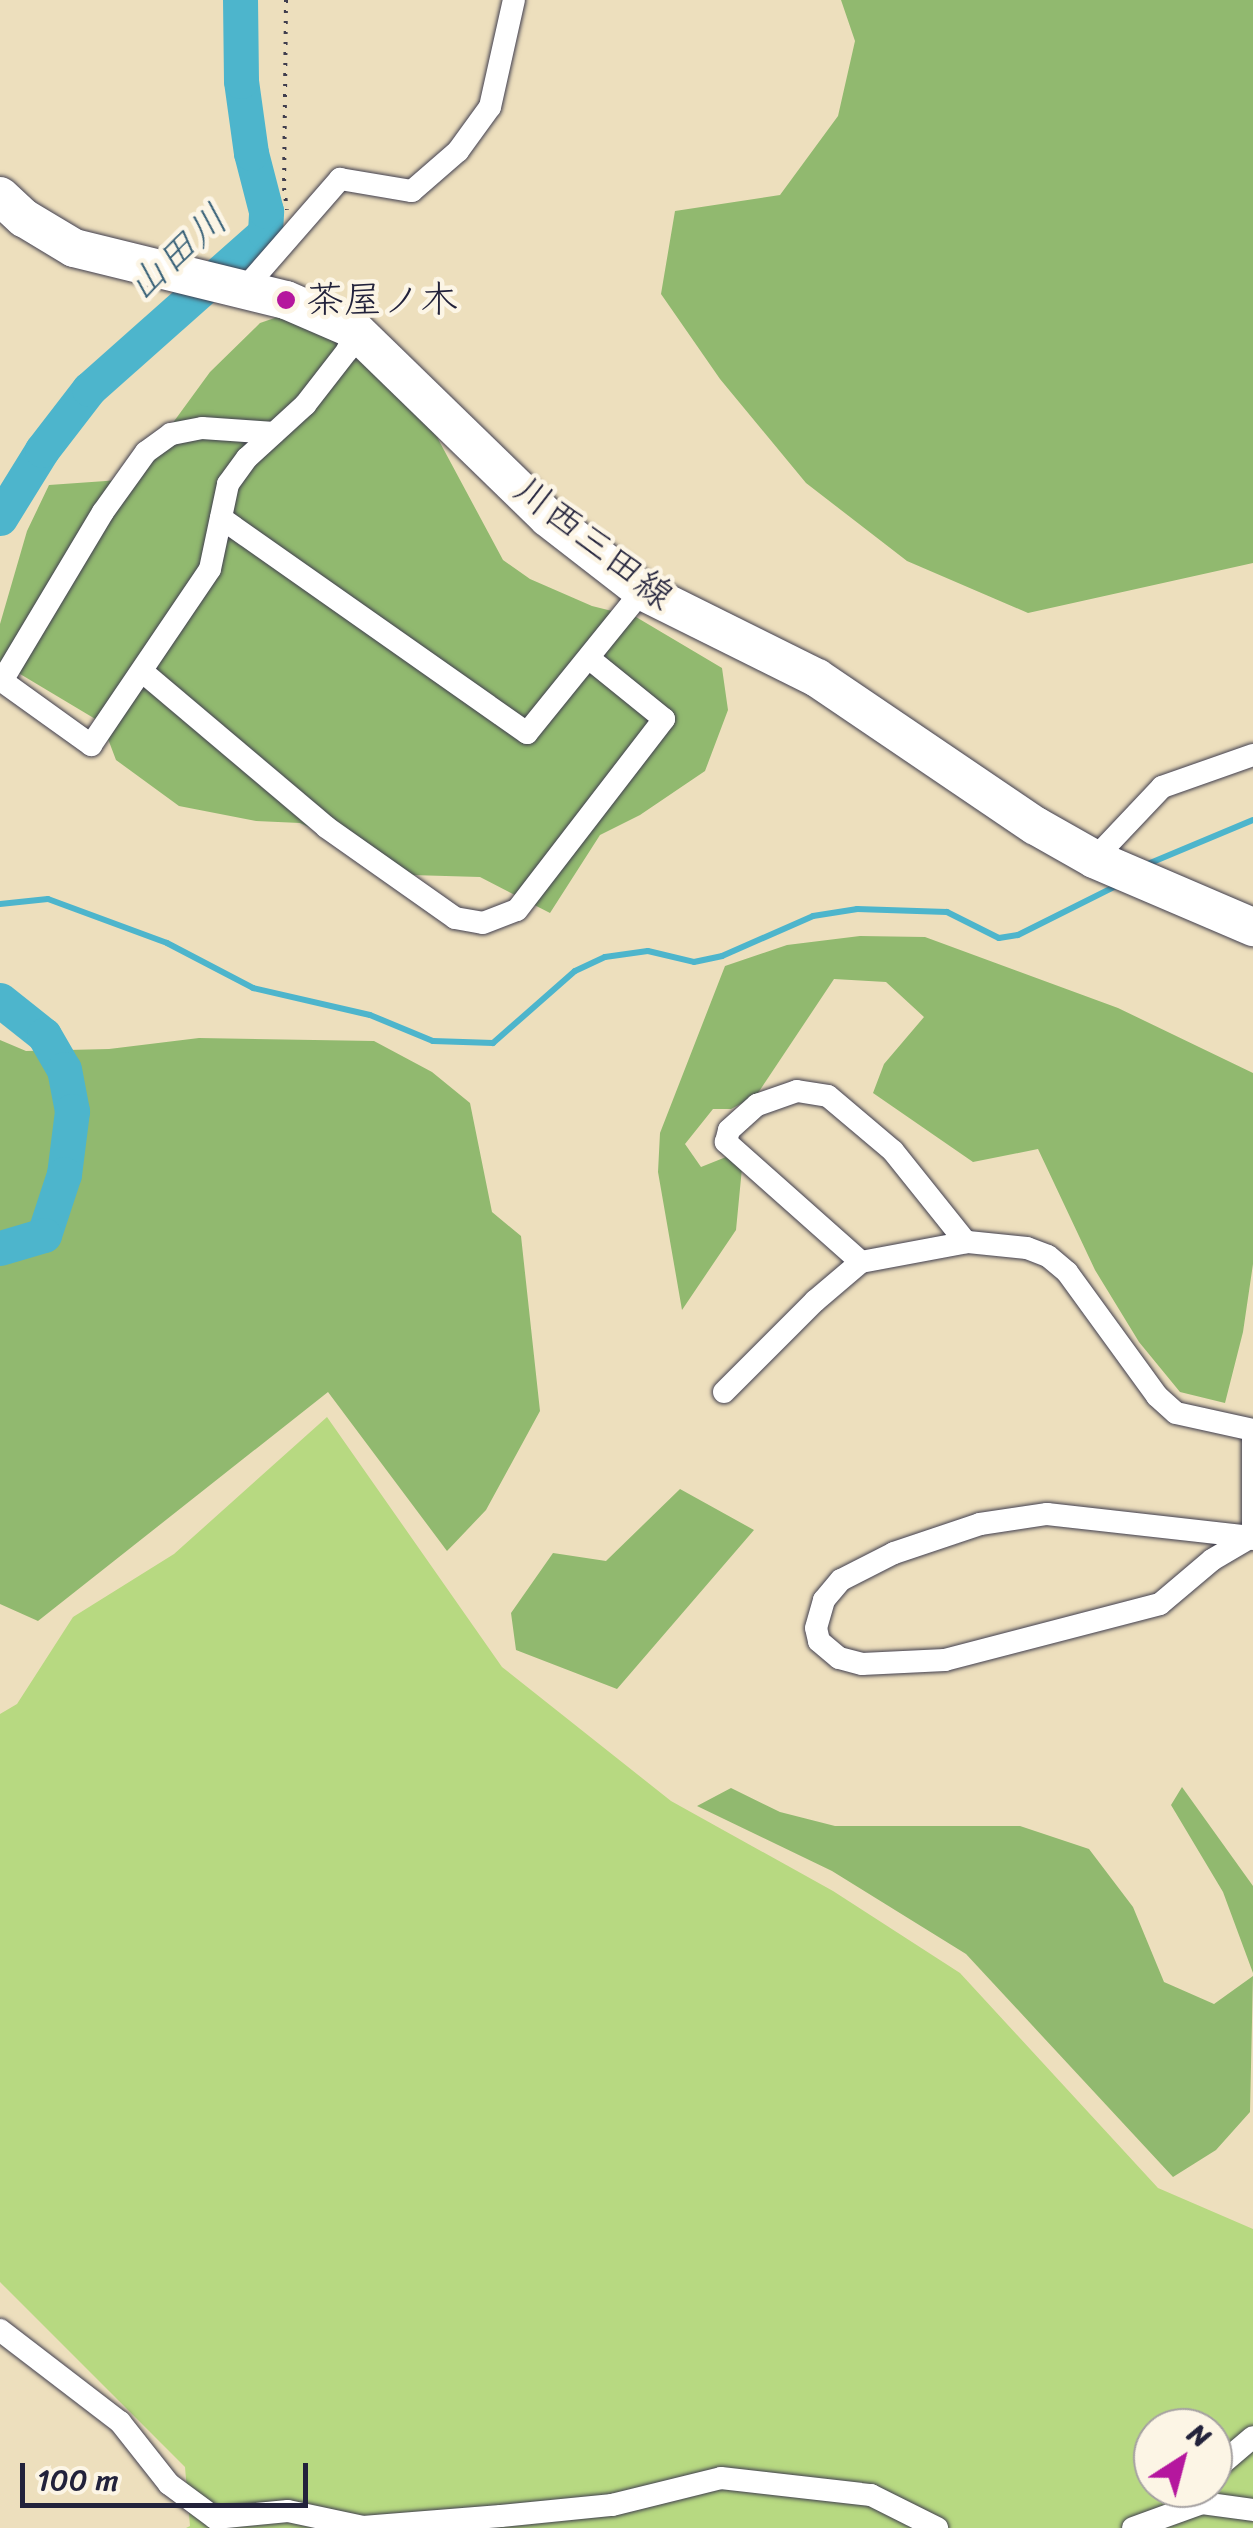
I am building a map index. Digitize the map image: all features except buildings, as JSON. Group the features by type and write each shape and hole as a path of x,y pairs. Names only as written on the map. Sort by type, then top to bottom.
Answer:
{"main road":[{"name":"川西三田線","path":"0,196 24,218 74,248 223,284 355,330 548,518 642,591 817,678 1036,826 1117,869 1253,927"}],"street":[{"path":"223,284 291,231 340,180 412,191 458,151 490,107 504,62 514,0"},
{"path":"274,433 202,428 170,434 146,452 103,512 2,681 91,746 144,673 210,570 228,484 246,458 274,433 305,405 347,351 355,330"},
{"path":"221,518 527,733 642,591"},
{"path":"144,673 340,837 455,918 482,923 516,910 664,719 590,659"},
{"path":"1117,869 1162,787 1253,755"},
{"path":"862,1262 726,1142 729,1130 757,1105 797,1091 828,1096 893,1151 966,1242"},
{"path":"724,1392 815,1301 862,1262 966,1242 1027,1248 1048,1256 1067,1272 1158,1396 1176,1413 1253,1430"},
{"path":"1252,1538 1253,1439"},
{"path":"1047,1514 1086,1515 1156,1529 1252,1538 1212,1560 1160,1604 946,1660 862,1664 839,1658 819,1641 816,1628 824,1600 841,1580 894,1554 980,1524 1047,1514"},
{"path":"0,2330 120,2422 169,2484 215,2518 288,2511 362,2526 501,2516 612,2505 721,2478 871,2495 922,2525"},
{"path":"1233,2454 1253,2437"},
{"path":"1133,2528 1159,2515 1202,2503 1253,2510"},
{"path":"1159,2515 1168,2508"}],"path":[{"path":"286,0 284,188 291,231"}],"green space":[{"path":"841,0 1253,0 1253,563 1028,613 907,561 806,483 720,379 661,294 675,211 780,195 838,116 855,41"},
{"path":"295,311 367,350 437,437 503,560 530,579 592,606 636,617 722,668 728,710 705,771 640,815 600,835 550,913 480,877 411,875 300,823 256,821 179,806 116,760 102,723 0,662 0,624 27,531 49,485 120,480 164,435 210,372 260,323"},
{"path":"860,936 925,937 1118,1008 1253,1073 1253,1264 1243,1332 1225,1403 1180,1392 1139,1342 1095,1270 1038,1149 973,1162 873,1093 884,1064 924,1017 886,982 834,979 756,1096 731,1109 713,1109 685,1144 701,1167 726,1157 742,1168 736,1230 682,1310 658,1172 660,1133 725,966 787,945"},
{"path":"199,1038 374,1041 432,1072 470,1103 492,1212 521,1236 540,1411 486,1510 447,1551 328,1392 38,1621 0,1604 0,1040 26,1051 109,1049"},
{"path":"327,1417 502,1667 671,1801 833,1891 960,1973 1158,2188 1253,2229 1253,2528 186,2528 190,2526 185,2467 0,2282 0,1714 17,1704 73,1617 174,1554"},
{"path":"680,1489 754,1530 617,1689 516,1650 511,1613 553,1553 606,1561"},
{"path":"1182,1787 1253,1886 1253,1973 1223,1892 1171,1805"},
{"path":"731,1788 780,1812 835,1826 1020,1826 1089,1849 1133,1907 1164,1982 1214,2004 1253,1976 1250,2112 1216,2150 1173,2177 966,1954 832,1871 697,1806"}],"waterway":[{"name":"山田川","path":"0,518 42,450 89,389 265,233 266,211 251,153 241,81 240,0"},
{"path":"1143,866 1253,820"},
{"path":"0,904 48,899 167,943 253,988 370,1015 433,1041 493,1043 575,971 605,957 648,951 694,962 722,956 813,916 857,909 947,912 999,938 1018,935 1122,883"},
{"name":"山田川","path":"0,1000 44,1035 64,1069 72,1111 64,1174 44,1235 0,1248"}],"place":[{"name":"茶屋ノ木","path":"286,300"}]}
